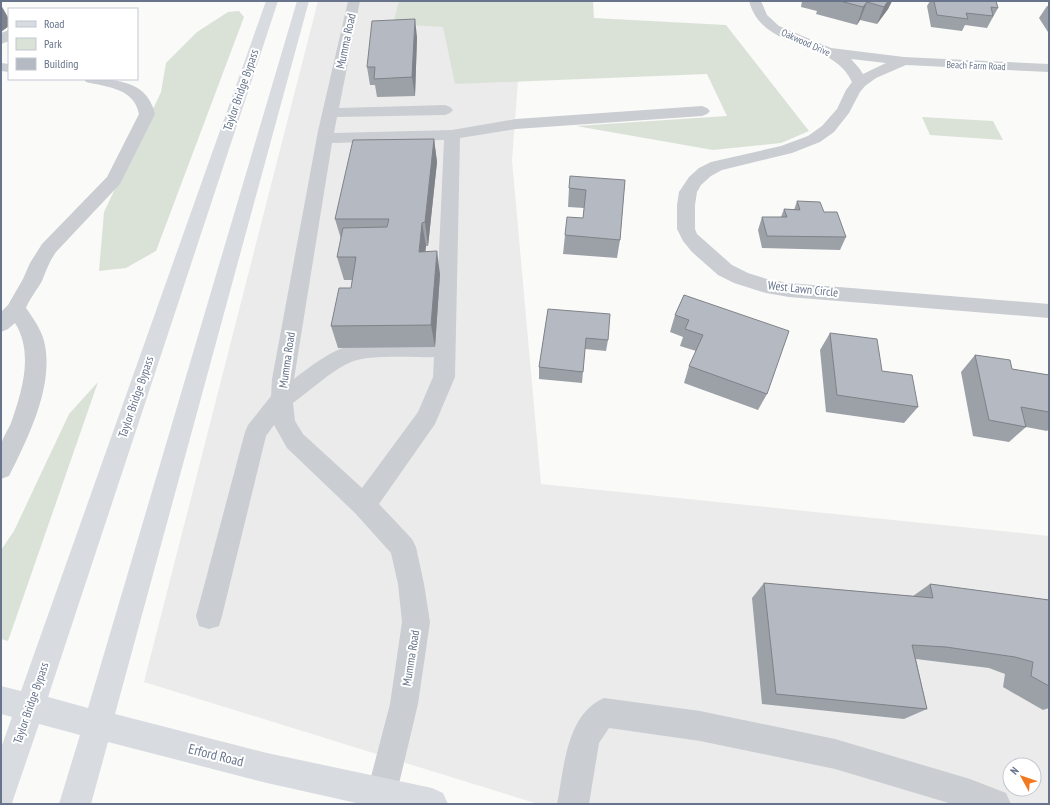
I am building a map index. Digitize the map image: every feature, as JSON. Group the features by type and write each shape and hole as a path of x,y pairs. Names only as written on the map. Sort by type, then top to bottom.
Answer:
{"main road":[{"name":"Taylor Bridge Bypass","path":"1,792 272,1"},
{"path":"75,804 303,1"},
{"name":"Erford Road","path":"1,700 267,768 432,804"}],"street":[{"name":"Mumma Road","path":"354,1 325,138 283,378 282,399 284,422 295,441 364,505 403,547 411,584 416,622 404,704 382,792"},
{"name":"Oakwood Drive","path":"755,1 758,11 768,24 799,41 830,52 858,75 860,82"},
{"name":"Beach Farm Road","path":"830,52 904,61 1049,68"},
{"name":"Beach Farm Road","path":"860,82 871,75 904,61"},
{"path":"1,324 16,309 19,301 32,281 39,263 49,248 114,180 147,114 147,107 136,95 117,82 100,80"},
{"name":"West Lawn Circle","path":"860,82 853,90 844,110 828,130 814,139 786,150 743,158 718,166 705,172 694,181 688,192 686,205 686,229 690,237 699,248 725,270 741,278 766,286 789,290 1049,311"},
{"path":"330,113 445,110"},
{"path":"325,138 452,136 516,124 702,111"},
{"path":"364,505 427,417 444,377 452,136"},
{"path":"1,469 9,454 27,407 35,370 34,341 26,322 16,309"},
{"path":"209,616 256,432 282,399 323,368 347,355 377,350 445,349"},
{"path":"574,804 585,739 595,720 604,712 700,726 835,754 970,794 995,804"}],"shaded area":[{"path":"318,1 524,1 512,160 541,484 1049,536 1049,804 538,804 144,682"}],"green space":[{"path":"399,1 593,1 594,18 726,25 809,131 781,143 713,150 576,126 727,116 707,74 455,84 443,27 393,24"},
{"path":"239,11 244,17 156,251 126,268 99,271 104,212 161,92 166,63 197,32 228,12"},
{"path":"922,117 993,121 1003,140 930,135"},
{"path":"98,382 8,641 1,639 1,550 14,531 69,414"}],"building":[{"path":"840,1 888,1 884,7 867,2 863,7"},
{"path":"934,1 996,1 998,8 991,7 993,16 966,13 968,19 937,15"},
{"path":"415,19 412,77 374,79 375,67 367,67 372,21"},
{"path":"434,139 425,222 422,223 419,252 437,251 431,325 331,326 339,288 351,288 356,257 337,257 343,228 387,227 389,219 335,219 353,140"},
{"path":"570,176 625,180 620,240 565,235 567,217 583,218 586,190 569,188"},
{"path":"797,201 820,202 824,212 837,212 846,237 767,236 762,217 787,217 784,209 800,210"},
{"path":"684,295 789,331 767,394 689,366 703,335 685,329 689,320 675,315"},
{"path":"548,309 610,314 608,340 586,338 583,372 539,367"},
{"path":"830,333 877,339 882,371 912,375 918,407 837,395"},
{"path":"975,355 1010,360 1012,369 1049,375 1049,412 1021,407 1026,427 989,420"},
{"path":"764,583 933,598 930,584 1049,600 1049,686 1031,676 1033,662 1015,657 946,647 912,645 927,709 776,694"}]}
